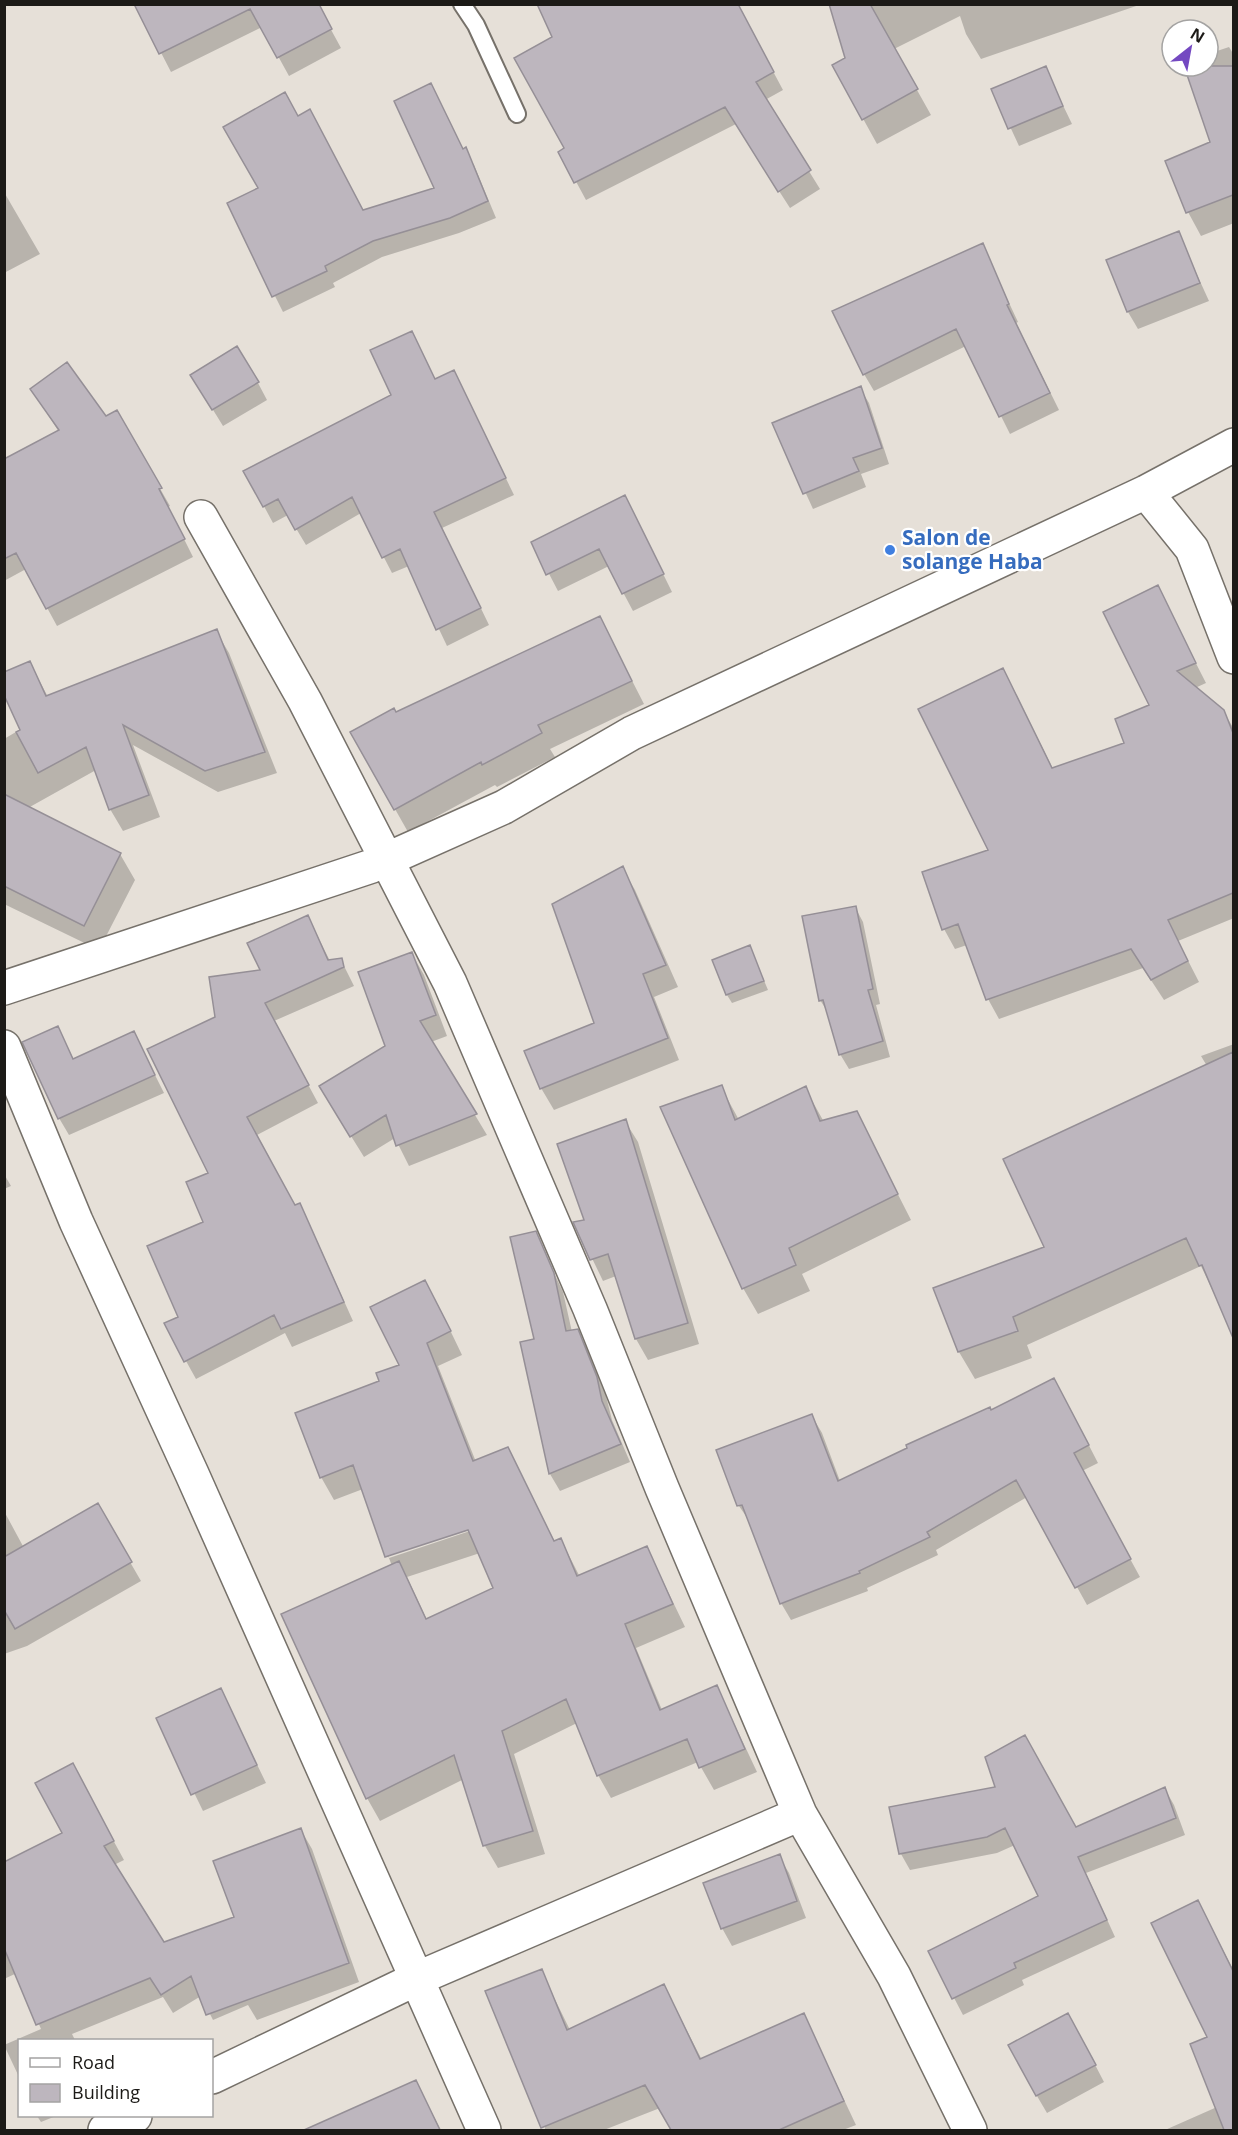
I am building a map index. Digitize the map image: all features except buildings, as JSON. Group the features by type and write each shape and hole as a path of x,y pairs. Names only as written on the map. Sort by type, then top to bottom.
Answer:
{"street":[{"path":"4,988 387,860 504,807 632,732 1146,492 1233,445"},
{"path":"1146,492 1192,549 1233,657"},
{"path":"201,517 305,701 450,984 590,1309 662,1488 800,1814 894,1976 970,2130"},
{"path":"5,1049 76,1221 192,1474 484,2130"},
{"path":"213,2077 416,1979 800,1814"},
{"path":"105,2130 131,2117"}],"lane":[{"path":"462,4 476,25 517,114"}],"place":[{"name":"Salon de solange Haba","path":"890,550"}]}
